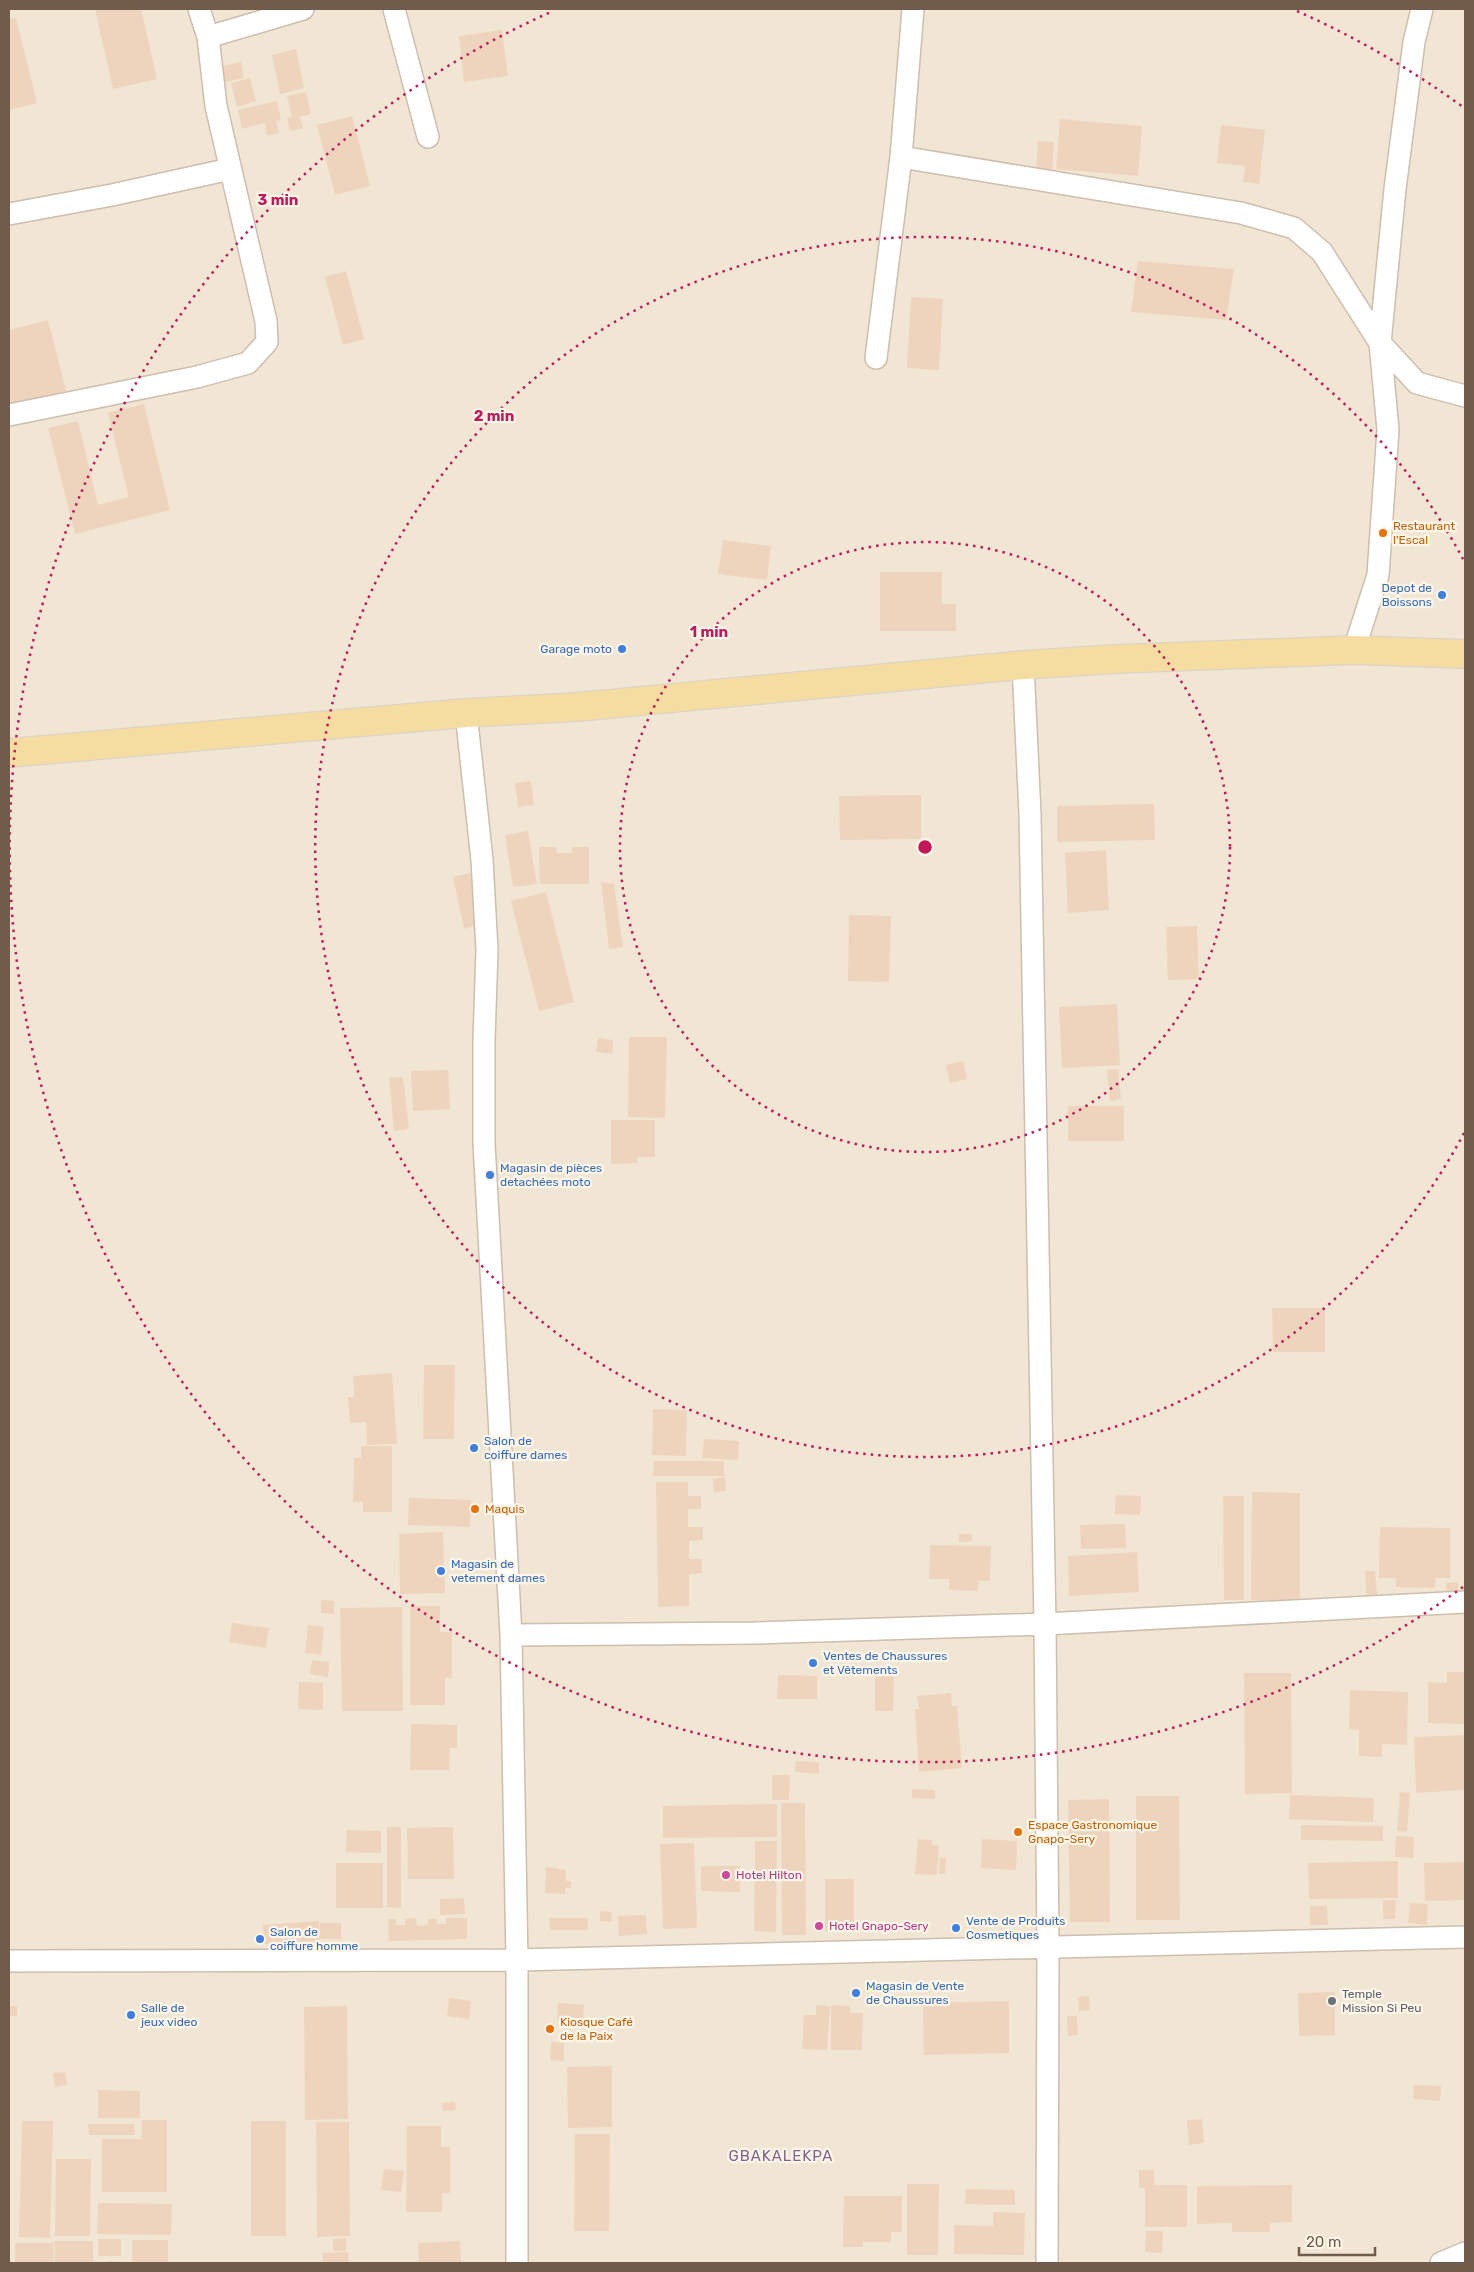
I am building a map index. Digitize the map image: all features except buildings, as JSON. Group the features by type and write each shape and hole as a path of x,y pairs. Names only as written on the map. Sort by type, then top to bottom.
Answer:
{"main road":[{"path":"9,753 466,713 577,707 1024,666 1243,653 1354,650 1465,654"}],"street":[{"path":"9,415 197,377 248,364 267,342 266,321 216,106 208,37 199,9"},
{"path":"208,37 303,9"},
{"path":"394,9 428,137"},
{"path":"876,358 901,156 913,9"},
{"path":"1354,650 1378,575 1388,430 1380,343 1396,179 1414,42 1422,9"},
{"path":"901,156 1241,213 1294,228 1322,252 1380,343 1418,383 1465,396"},
{"path":"9,214 112,195 230,169"},
{"path":"1024,666 1030,814 1045,1624 1048,1948 1047,2263"},
{"path":"466,713 482,860 487,950 484,1040 484,1142 511,1635 517,1960 517,2263"},
{"path":"511,1635 756,1633 1045,1624 1465,1602"},
{"path":"9,1961 517,1960 1465,1937"},
{"path":"1441,2263 1465,2253"}],"shaded area":[{"path":"9,9 1465,9 1465,2263 9,2263"}],"place":[{"name":"Restaurant l'Escal","path":"1383,533"},
{"name":"Depot de Boissons","path":"1442,595"},
{"name":"Garage moto","path":"622,649"},
{"name":"Magasin de pièces detachées moto","path":"490,1175"},
{"name":"Salon de coiffure dames","path":"474,1448"},
{"name":"Maquis","path":"475,1509"},
{"name":"Magasin de vetement dames","path":"441,1571"},
{"name":"Ventes de Chaussures et Vêtements","path":"813,1663"},
{"name":"Espace Gastronomique Gnapo-Sery","path":"1018,1832"},
{"name":"Hotel Hilton","path":"726,1875"},
{"name":"Hotel Gnapo-Sery","path":"819,1926"},
{"name":"Vente de Produits Cosmetiques","path":"956,1928"},
{"name":"Salon de coiffure homme","path":"260,1939"},
{"name":"Magasin de Vente de Chaussures","path":"856,1993"},
{"name":"Temple Mission Si Peu","path":"1332,2001"},
{"name":"Salle de jeux video","path":"131,2015"},
{"name":"Kiosque Café de la Paix","path":"550,2029"}],"district":[{"name":"GBAKALEKPA","path":"781,2156"}]}
